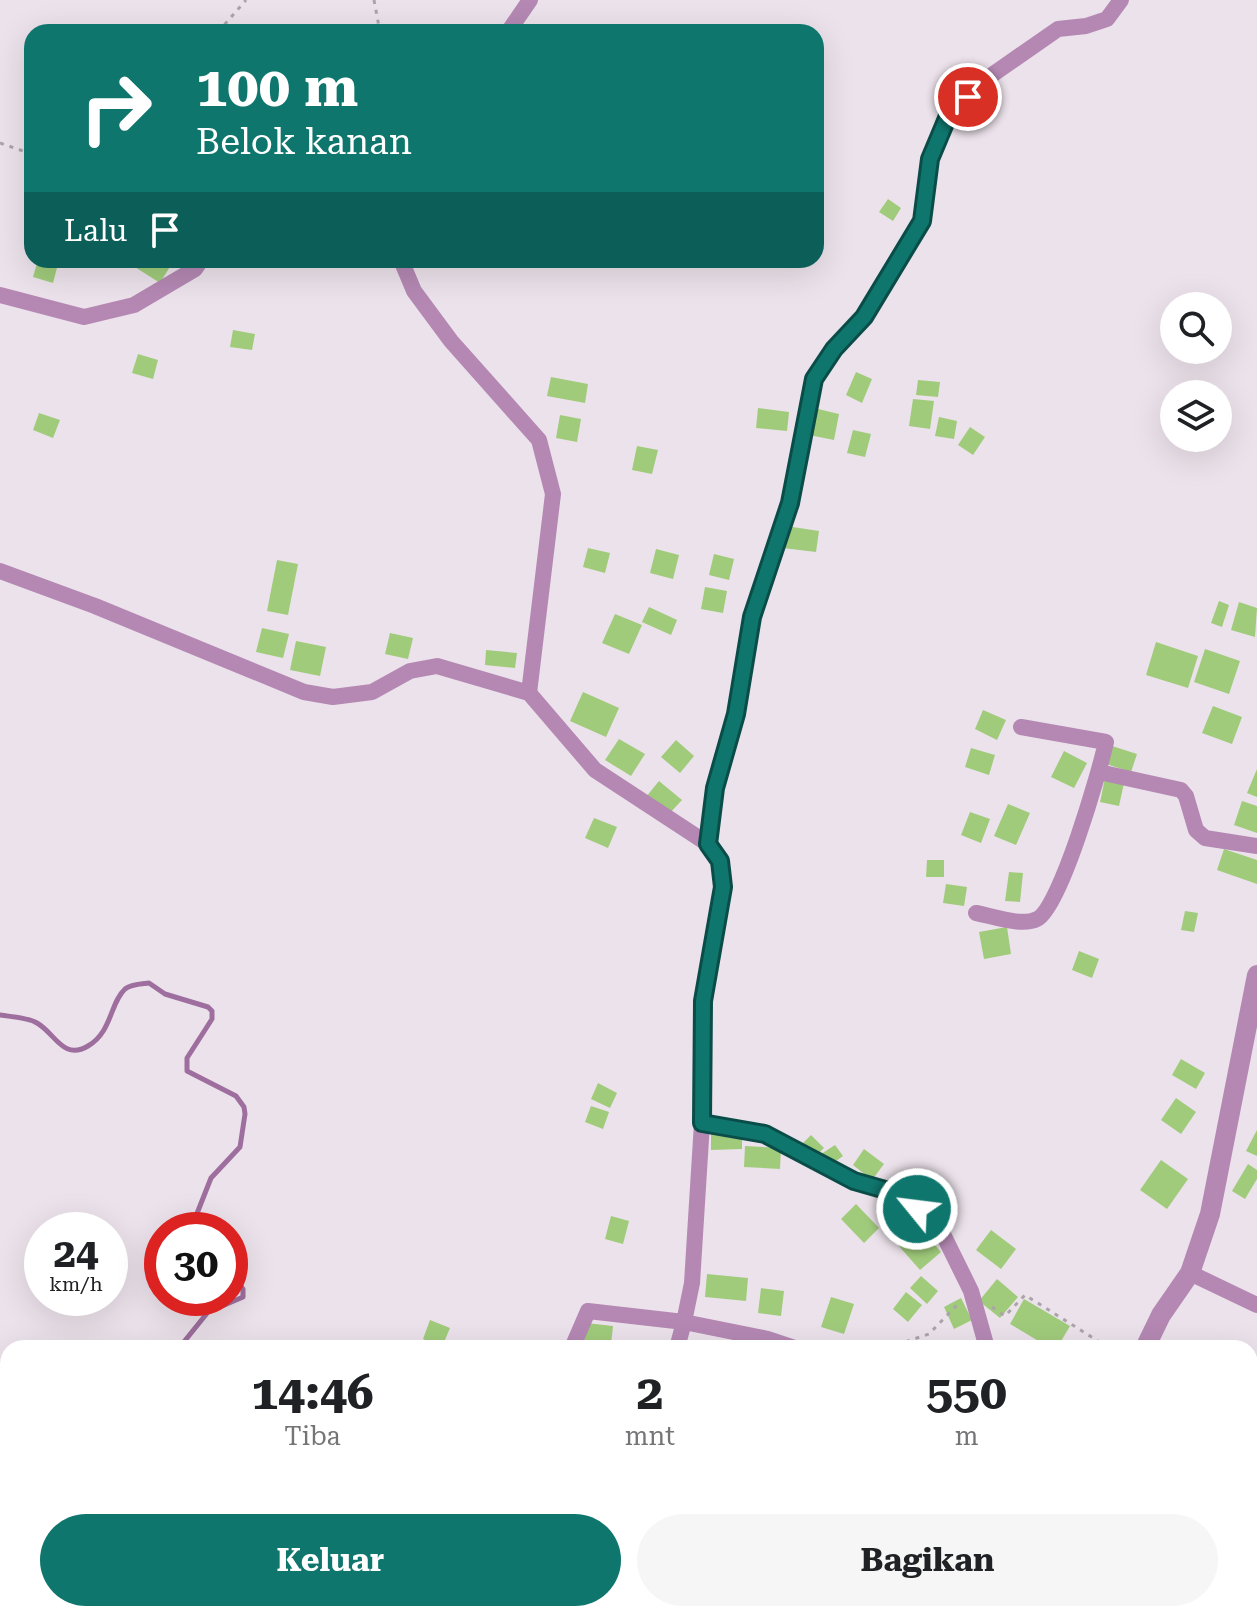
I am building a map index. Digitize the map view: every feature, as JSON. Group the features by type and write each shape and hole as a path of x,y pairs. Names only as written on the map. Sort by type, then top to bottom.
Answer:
{"street":[{"path":"514,24 530,0"},
{"path":"708,844 715,788 736,714 752,617 790,503 814,379 834,349 864,317 922,221 930,159 948,116 989,77 1058,29 1086,26 1107,19 1121,0"},
{"path":"0,295 84,317 134,305 196,268"},
{"path":"404,268 414,291 451,341 539,440 553,494 529,693"},
{"path":"0,571 95,606 304,692 333,697 372,692 410,671 437,666 529,693 595,770 708,844 720,861 723,887 703,1001 702,1123 692,1283 679,1340"},
{"path":"976,913 1019,921 1041,918 1050,906 1065,870 1099,772 1106,742 1021,727"},
{"path":"1099,772 1181,790 1186,796 1196,830 1205,838 1257,846"},
{"path":"1149,1340 1161,1315 1190,1273 1210,1214 1257,975"},
{"path":"702,1123 765,1134 854,1181 896,1193 938,1224 971,1291 985,1340"},
{"path":"1190,1273 1257,1305"},
{"path":"575,1340 588,1311 684,1322 771,1340"}],"path":[{"path":"225,24 246,0"},
{"path":"374,0 378,24"},
{"path":"0,143 24,151"},
{"path":"911,1340 929,1334 971,1291 1005,1316 1025,1295 1096,1340"}],"building":[{"path":"976,90 993,101 980,121 963,110"},
{"path":"888,199 901,208 893,221 879,212"},
{"path":"36,268 57,268 53,283 33,277"},
{"path":"137,268 169,268 160,283"},
{"path":"233,330 255,334 252,350 230,347"},
{"path":"138,354 158,360 153,379 132,373"},
{"path":"856,372 872,379 862,403 846,395"},
{"path":"551,377 588,384 585,403 547,396"},
{"path":"918,380 940,382 938,397 916,395"},
{"path":"913,399 934,401 930,429 909,426"},
{"path":"758,408 789,412 787,431 756,428"},
{"path":"814,408 839,414 834,440 809,435"},
{"path":"39,413 60,420 53,438 33,430"},
{"path":"560,415 581,419 577,442 556,438"},
{"path":"939,417 957,421 954,439 935,436"},
{"path":"970,427 985,437 973,455 958,445"},
{"path":"853,430 871,434 865,457 847,453"},
{"path":"637,446 658,450 652,474 632,470"},
{"path":"786,526 819,531 816,552 783,548"},
{"path":"588,548 610,553 605,573 583,567"},
{"path":"656,549 679,555 673,579 650,573"},
{"path":"714,554 734,559 729,580 709,575"},
{"path":"277,560 298,564 288,615 267,611"},
{"path":"705,587 727,591 723,613 701,609"},
{"path":"1219,601 1229,605 1222,627 1211,623"},
{"path":"1239,602 1257,608 1255,637 1231,630"},
{"path":"649,607 677,620 671,635 642,622"},
{"path":"615,614 642,625 629,654 602,643"},
{"path":"262,628 289,634 283,658 256,652"},
{"path":"390,633 413,638 408,659 385,654"},
{"path":"296,641 326,647 320,676 290,670"},
{"path":"1156,642 1198,656 1188,688 1146,675"},
{"path":"1205,649 1240,661 1229,694 1194,682"},
{"path":"486,650 517,653 515,668 485,665"},
{"path":"583,692 619,708 606,737 570,721"},
{"path":"1213,706 1242,717 1232,744 1202,733"},
{"path":"983,710 1006,720 997,740 975,729"},
{"path":"619,739 645,754 631,776 605,760"},
{"path":"676,740 694,756 680,773 661,757"},
{"path":"1109,745 1137,754 1131,772 1103,763"},
{"path":"971,748 995,755 989,775 965,767"},
{"path":"1064,751 1087,763 1074,788 1051,777"},
{"path":"1257,769 1257,797 1247,793"},
{"path":"1105,778 1124,783 1119,806 1100,802"},
{"path":"659,781 682,800 668,815 646,797"},
{"path":"1242,801 1257,806 1257,833 1234,825"},
{"path":"1008,804 1030,813 1016,845 994,836"},
{"path":"970,812 990,819 981,843 961,835"},
{"path":"594,818 617,827 608,848 585,838"},
{"path":"1224,849 1257,860 1257,884 1217,870"},
{"path":"927,860 944,860 944,877 926,877"},
{"path":"1009,872 1023,873 1020,902 1005,901"},
{"path":"946,884 967,887 964,906 943,903"},
{"path":"1185,911 1198,913 1194,932 1181,930"},
{"path":"1007,927 1011,954 984,959 979,932"},
{"path":"1079,951 1099,959 1092,978 1072,970"},
{"path":"1181,1059 1205,1073 1196,1089 1172,1075"},
{"path":"598,1083 617,1093 610,1108 591,1099"},
{"path":"1176,1098 1196,1112 1181,1134 1161,1120"},
{"path":"591,1106 609,1112 603,1129 585,1122"},
{"path":"1257,1130 1257,1156 1246,1151"},
{"path":"711,1131 742,1131 742,1149 711,1150"},
{"path":"811,1135 824,1148 813,1159 800,1146"},
{"path":"835,1145 843,1156 829,1166 821,1154"},
{"path":"745,1146 781,1148 780,1169 744,1167"},
{"path":"864,1149 884,1164 872,1180 853,1165"},
{"path":"1161,1160 1188,1179 1167,1209 1140,1190"},
{"path":"1248,1164 1257,1170 1257,1179 1245,1199 1232,1191"},
{"path":"856,1204 879,1228 864,1243 841,1219"},
{"path":"611,1216 629,1221 623,1244 605,1239"},
{"path":"919,1227 941,1252 920,1270 898,1245"},
{"path":"991,1230 1016,1249 1001,1269 976,1250"},
{"path":"707,1274 748,1278 746,1301 705,1297"},
{"path":"921,1276 938,1291 927,1304 910,1288"},
{"path":"997,1279 1018,1297 1000,1318 979,1301"},
{"path":"761,1288 784,1291 781,1316 758,1313"},
{"path":"906,1292 922,1305 908,1322 893,1309"},
{"path":"831,1297 854,1304 844,1334 821,1327"},
{"path":"961,1298 972,1320 954,1329 944,1307"},
{"path":"1024,1299 1070,1326 1062,1340 1037,1340 1010,1324"},
{"path":"430,1320 450,1328 445,1340 423,1339"},
{"path":"586,1323 613,1326 612,1340 584,1340"}],"waterway":[{"path":"0,1015 33,1021 66,1048 79,1050 102,1033 120,995 133,985 149,983 165,994 208,1007 212,1011 212,1019 187,1058 187,1071 236,1096 245,1114 240,1147 211,1178 198,1212"},
{"path":"185,1340 205,1316"}],"route":[{"path":"917,1209 896,1193 854,1181 765,1134 702,1123 703,1001 723,887 720,861 708,844 715,788 736,714 752,617 790,503 814,379 834,349 864,317 922,221 930,159 948,116 968,97"}]}
